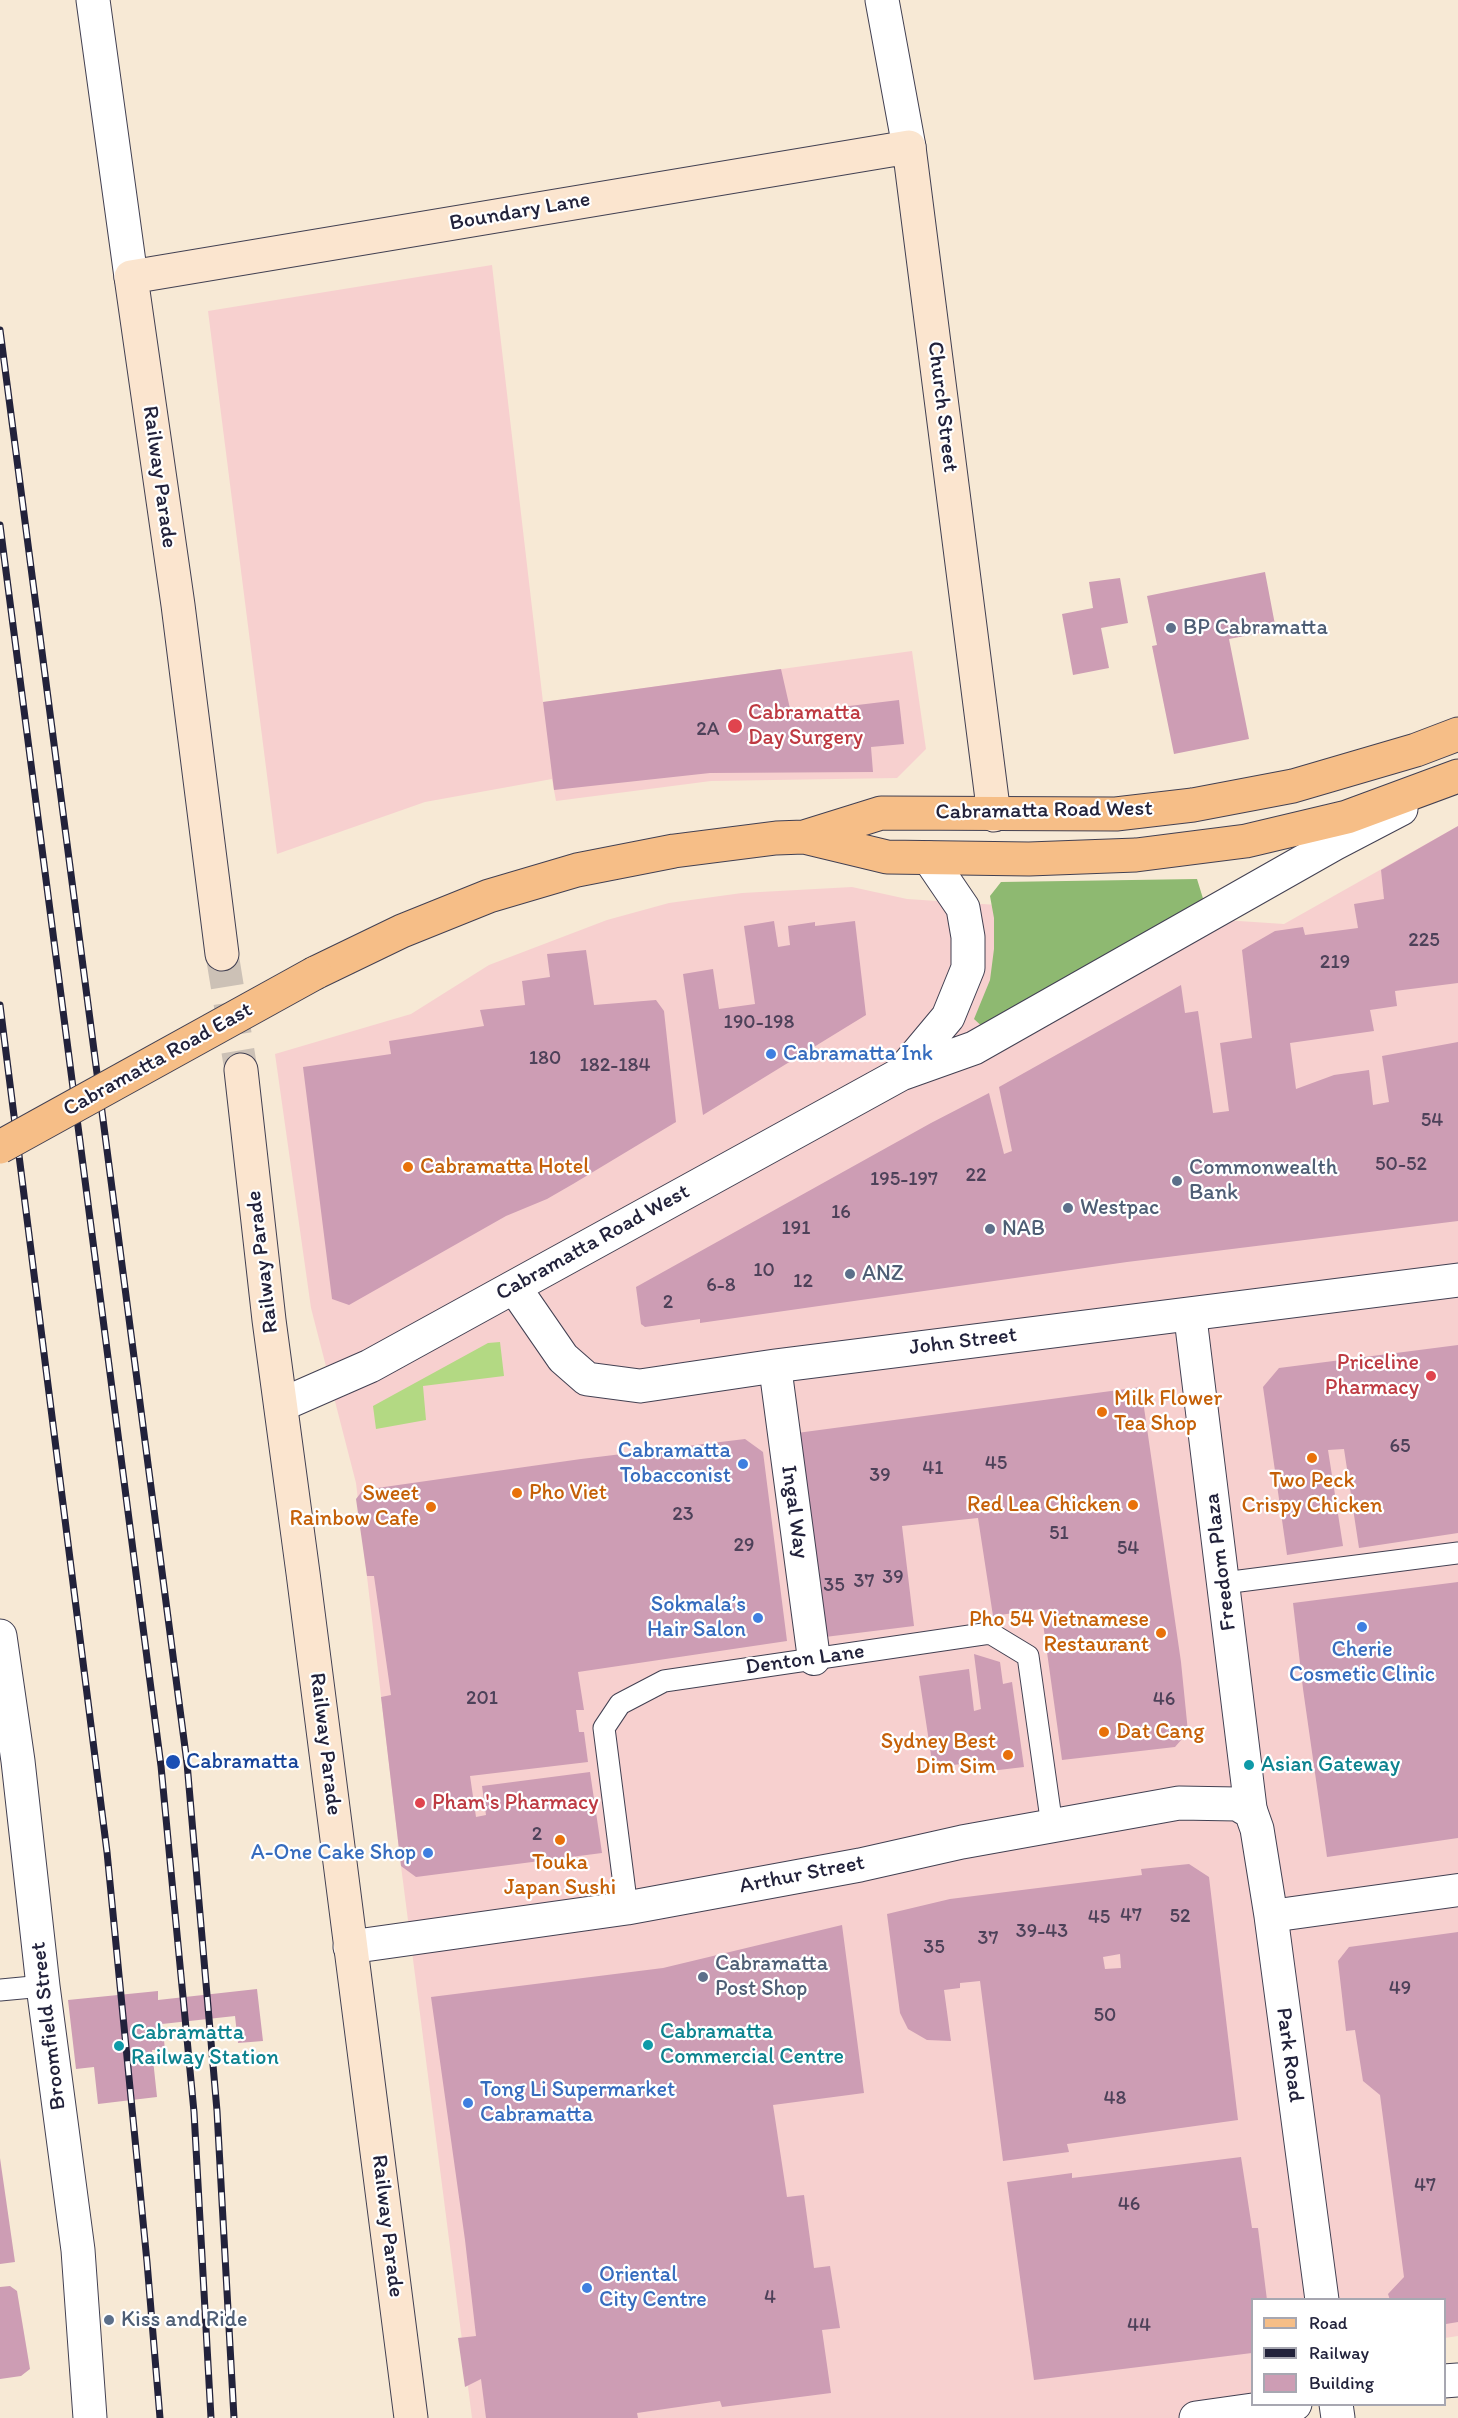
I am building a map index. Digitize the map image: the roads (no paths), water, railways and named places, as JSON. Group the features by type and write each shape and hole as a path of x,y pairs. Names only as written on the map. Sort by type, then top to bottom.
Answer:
{"main road":[{"name":"Boundary Lane","path":"131,278 909,147"},
{"name":"Church Street","path":"909,147 994,815"},
{"name":"Railway Parade","path":"131,278 178,605 222,954"},
{"name":"Cabramatta Road West","path":"315,973 402,931 478,901 577,870 674,851 776,838 804,837 882,813 1116,814 1193,805 1259,794 1350,770 1458,734"},
{"name":"Cabramatta Road West","path":"804,837 887,857 1029,859 1136,855 1246,841 1347,817 1458,777"},
{"name":"Cabramatta Road East","path":"0,1147 315,973"},
{"name":"Railway Parade","path":"241,1070 268,1320 281,1405 411,2418"}],"street":[{"name":"Railway Parade","path":"93,0 131,278"},
{"name":"Church Street","path":"882,0 909,147"},
{"name":"Cabramatta Road West","path":"281,1405 357,1373 901,1074 974,1048 1334,844 1458,777"},
{"name":"Cabramatta Road West","path":"901,1074 948,1017 968,968 968,937 963,908 929,858"},
{"name":"John Street","path":"514,1287 563,1358 587,1379 640,1386 775,1366 1458,1280"},
{"name":"Freedom Plaza","path":"1190,1314 1251,1812"},
{"name":"Ingal Way","path":"775,1366 814,1659"},
{"name":"Broomfield Street","path":"0,1636 18,1761 43,1986 78,2250 90,2418"},
{"name":"Arthur Street","path":"350,1947 627,1908 860,1865 962,1842 1179,1803 1237,1804 1251,1812"},
{"name":"Park Road","path":"1251,1812 1257,1829 1271,1916 1322,2298"},
{"path":"1271,1916 1458,1890"},
{"path":"1196,2418 1281,2406"}],"lane":[{"path":"1224,1583 1458,1552"},
{"name":"Denton Lane","path":"627,1908 604,1728 620,1704 664,1681 990,1633 1028,1656 1052,1826"},
{"path":"0,1990 43,1986"}],"tunnel":[{"path":"222,954 241,1070"}],"railway":[{"path":"0,330 187,1763 217,2111 234,2418"},
{"path":"0,525 161,1766 194,2112 211,2418"},
{"path":"0,1005 107,1852 160,2418"}],"place":[{"name":"BP Cabramatta","path":"1171,628"},
{"name":"Cabramatta Day Surgery","path":"735,726"},
{"name":"Cabramatta Ink","path":"771,1054"},
{"name":"Cabramatta Hotel","path":"408,1167"},
{"name":"Commonwealth Bank","path":"1177,1181"},
{"name":"Westpac","path":"1068,1208"},
{"name":"NAB","path":"990,1229"},
{"name":"ANZ","path":"850,1274"},
{"name":"Priceline Pharmacy","path":"1431,1376"},
{"name":"Milk Flower Tea Shop","path":"1102,1412"},
{"name":"Two Peck Crispy Chicken","path":"1312,1458"},
{"name":"Cabramatta Tobacconist","path":"743,1464"},
{"name":"Pho Viet","path":"517,1493"},
{"name":"Red Lea Chicken","path":"1133,1505"},
{"name":"Sweet Rainbow Cafe","path":"431,1507"},
{"name":"Sokmala’s Hair Salon","path":"758,1618"},
{"name":"Cherie Cosmetic Clinic","path":"1362,1627"},
{"name":"Pho 54 Vietnamese Restaurant","path":"1161,1633"},
{"name":"Dat Cang","path":"1104,1732"},
{"name":"Sydney Best Dim Sim","path":"1008,1755"},
{"name":"Cabramatta","path":"173,1762"},
{"name":"Asian Gateway","path":"1249,1765"},
{"name":"Pham's Pharmacy","path":"420,1803"},
{"name":"Touka Japan Sushi","path":"560,1840"},
{"name":"A-One Cake Shop","path":"428,1853"},
{"name":"Cabramatta Post Shop","path":"703,1977"},
{"name":"Cabramatta Commercial Centre","path":"648,2045"},
{"name":"Cabramatta Railway Station","path":"119,2046"},
{"name":"Tong Li Supermarket Cabramatta","path":"468,2103"},
{"name":"Oriental City Centre","path":"587,2288"},
{"name":"Kiss and Ride","path":"109,2320"}]}
